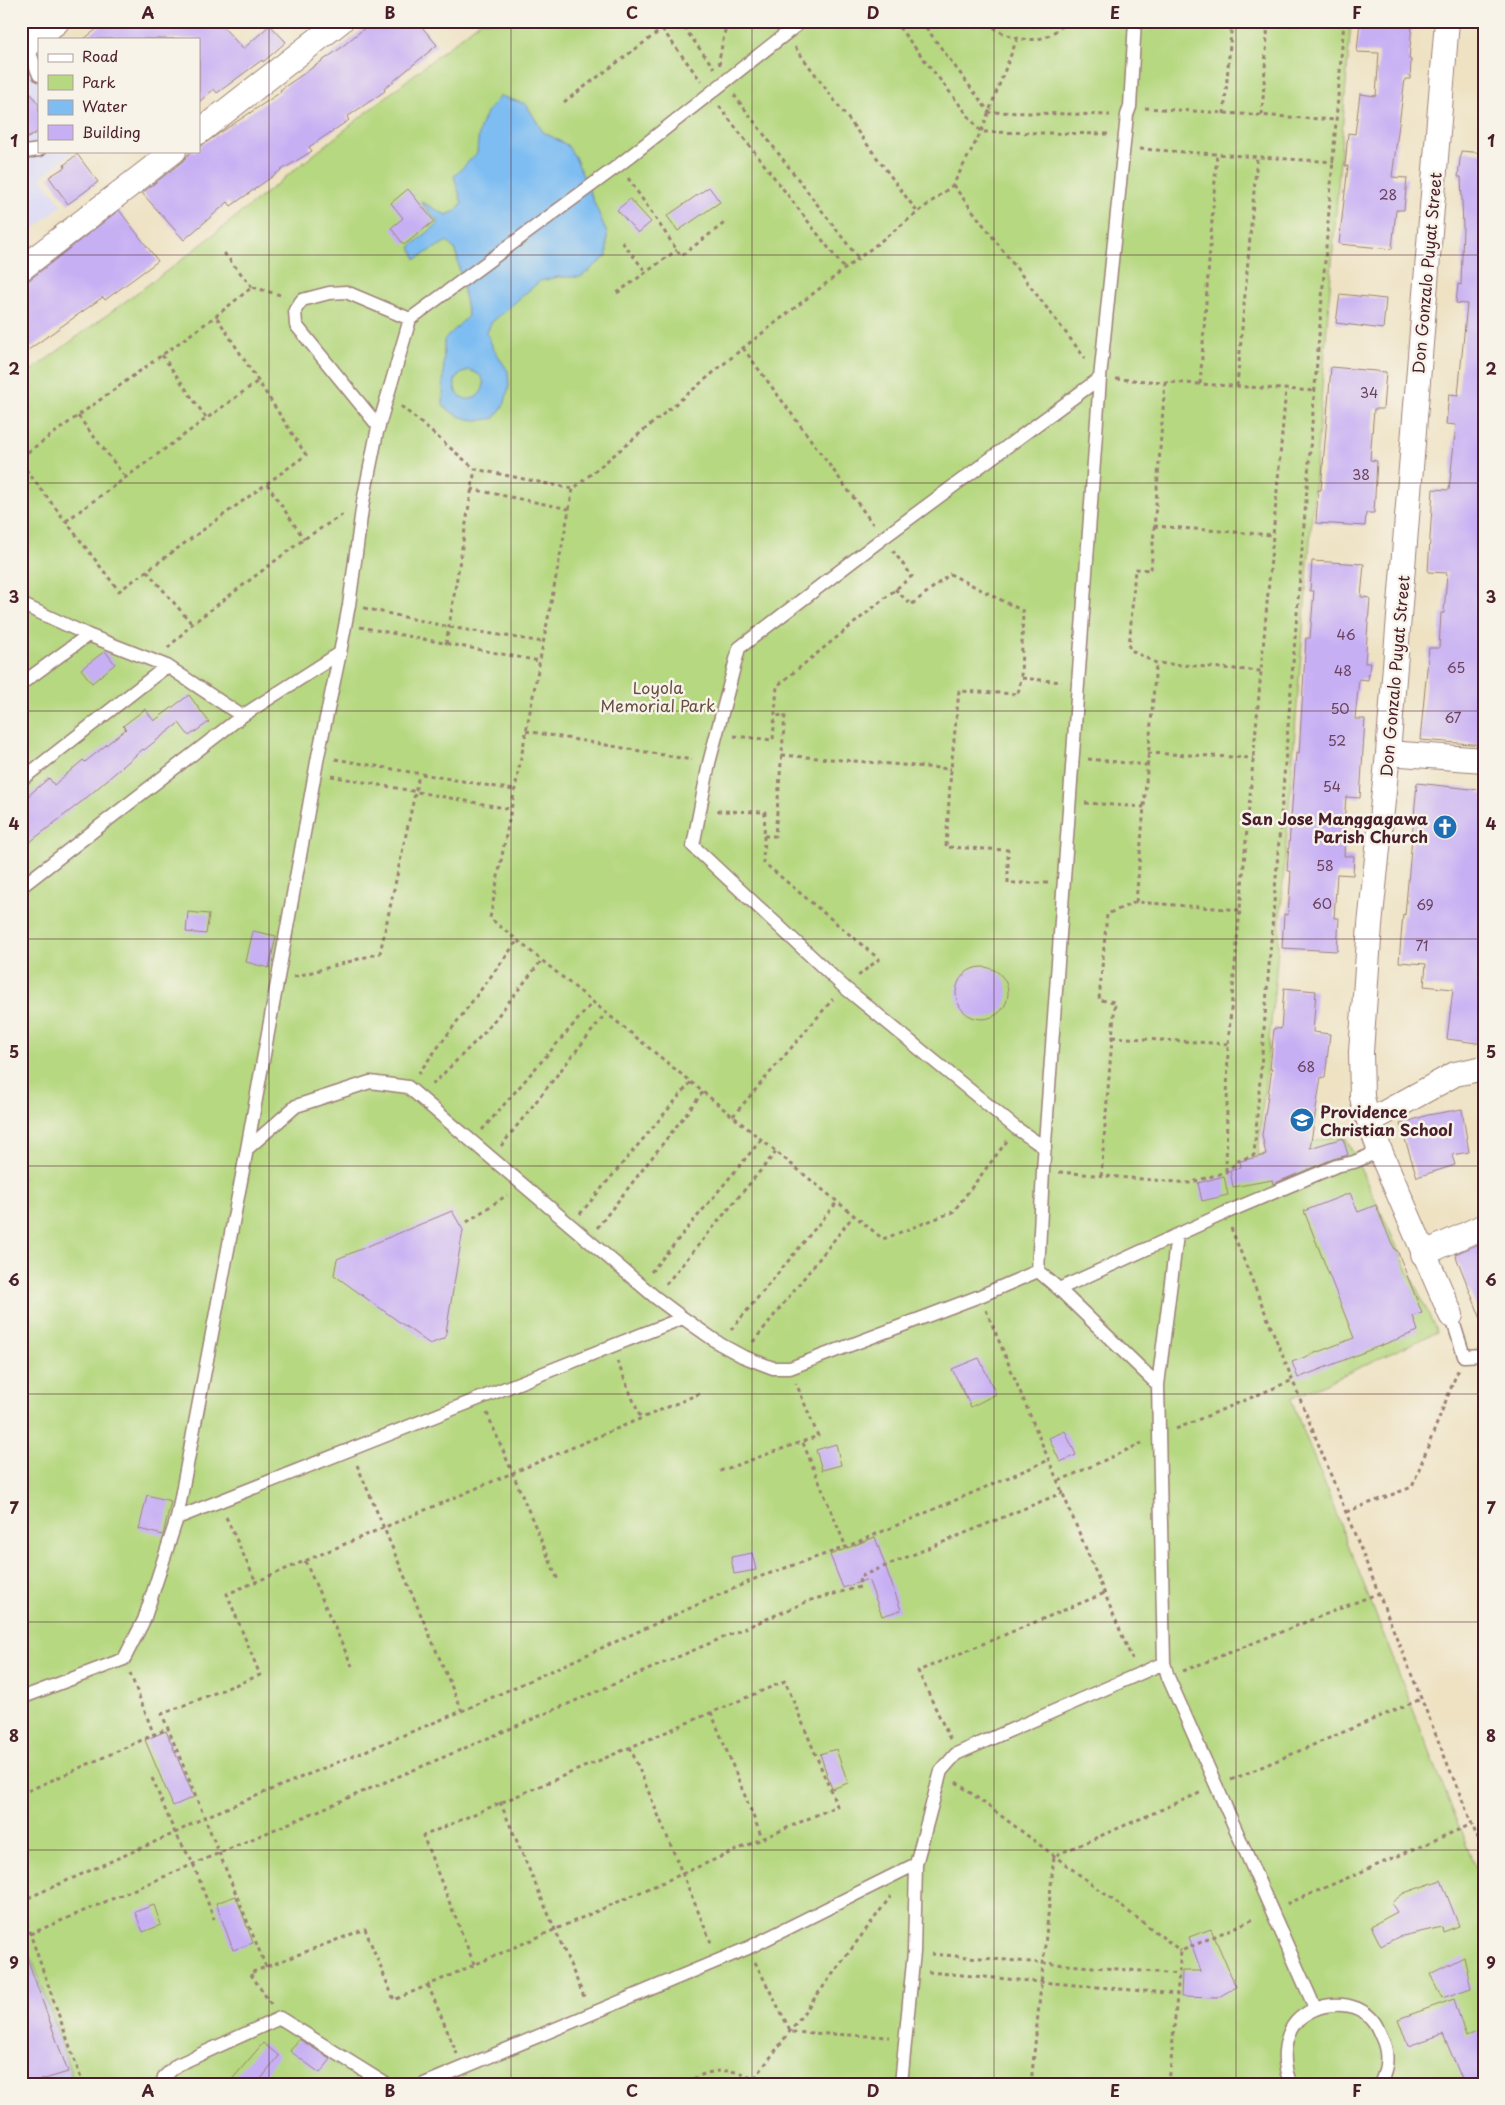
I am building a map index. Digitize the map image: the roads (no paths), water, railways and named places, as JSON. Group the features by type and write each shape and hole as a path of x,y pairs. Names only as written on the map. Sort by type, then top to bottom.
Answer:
{"main road":[{"path":"24,46 55,21"}],"street":[{"name":"Don Gonzalo Puyat Street","path":"1447,21 1388,753 1363,1010 1361,1052 1362,1097 1380,1151 1451,1315"},
{"path":"200,131 339,22"},
{"path":"21,269 173,152"},
{"path":"1388,753 1484,760"},
{"path":"1370,1121 1455,1074 1484,1068"},
{"path":"1423,1254 1484,1226"}],"lane":[{"path":"21,1698 124,1659 144,1620 177,1518 247,1149 318,756 349,605 363,502 379,427 410,318 592,186 802,21"},
{"path":"1038,1271 1043,1171 1100,378 1126,135 1135,21"},
{"path":"24,46 38,73"},
{"path":"21,151 38,150"},
{"path":"379,427 296,325 295,310 302,300 329,293 346,292 410,318"},
{"path":"1045,1148 1016,1128 844,987 693,846 709,763 739,648 883,538 1100,378"},
{"path":"21,605 88,635 167,666 242,716"},
{"path":"21,684 88,635"},
{"path":"21,887 242,716 340,653"},
{"path":"21,780 167,666"},
{"path":"247,1149 296,1106 370,1082 408,1087 655,1297 720,1344 742,1356 773,1368 790,1368 980,1296 1038,1271"},
{"path":"1059,1290 1225,1213 1336,1166 1354,1162 1380,1151"},
{"path":"1176,1235 1158,1385 1164,1663 1168,1677 1315,2008"},
{"path":"1038,1271 1158,1385"},
{"path":"1451,1315 1464,1356 1484,1355"},
{"path":"177,1518 684,1318"},
{"path":"902,2084 914,1952 916,1864 941,1771 956,1754 1164,1663"},
{"path":"424,2084 748,1948 916,1864"},
{"path":"1292,2084 1284,2060 1286,2041 1296,2022 1315,2008 1336,2004 1356,2008 1374,2021 1386,2048 1386,2067 1380,2084"},
{"path":"162,2084 164,2077 177,2065 280,2018 386,2084"}],"water":[{"path":"500,96 526,104 543,132 567,145 575,157 607,233 607,256 581,277 558,277 540,281 491,323 487,333 493,348 508,371 509,386 505,403 495,418 473,420 454,414 443,405 444,340 468,316 456,251 447,241 416,259 410,247 439,223 420,201 446,215 456,211 462,203 454,176 477,153 482,122","holes":["468,370 477,374 482,379 484,385 482,391 473,398 466,399 460,396 455,388 456,377"]}],"place":[{"name":"San Jose Manggagawa Parish Church","path":"1445,827"},
{"name":"Providence Christian School","path":"1302,1120"}],"park label":[{"name":"Loyola Memorial Park","path":"658,696"}]}
